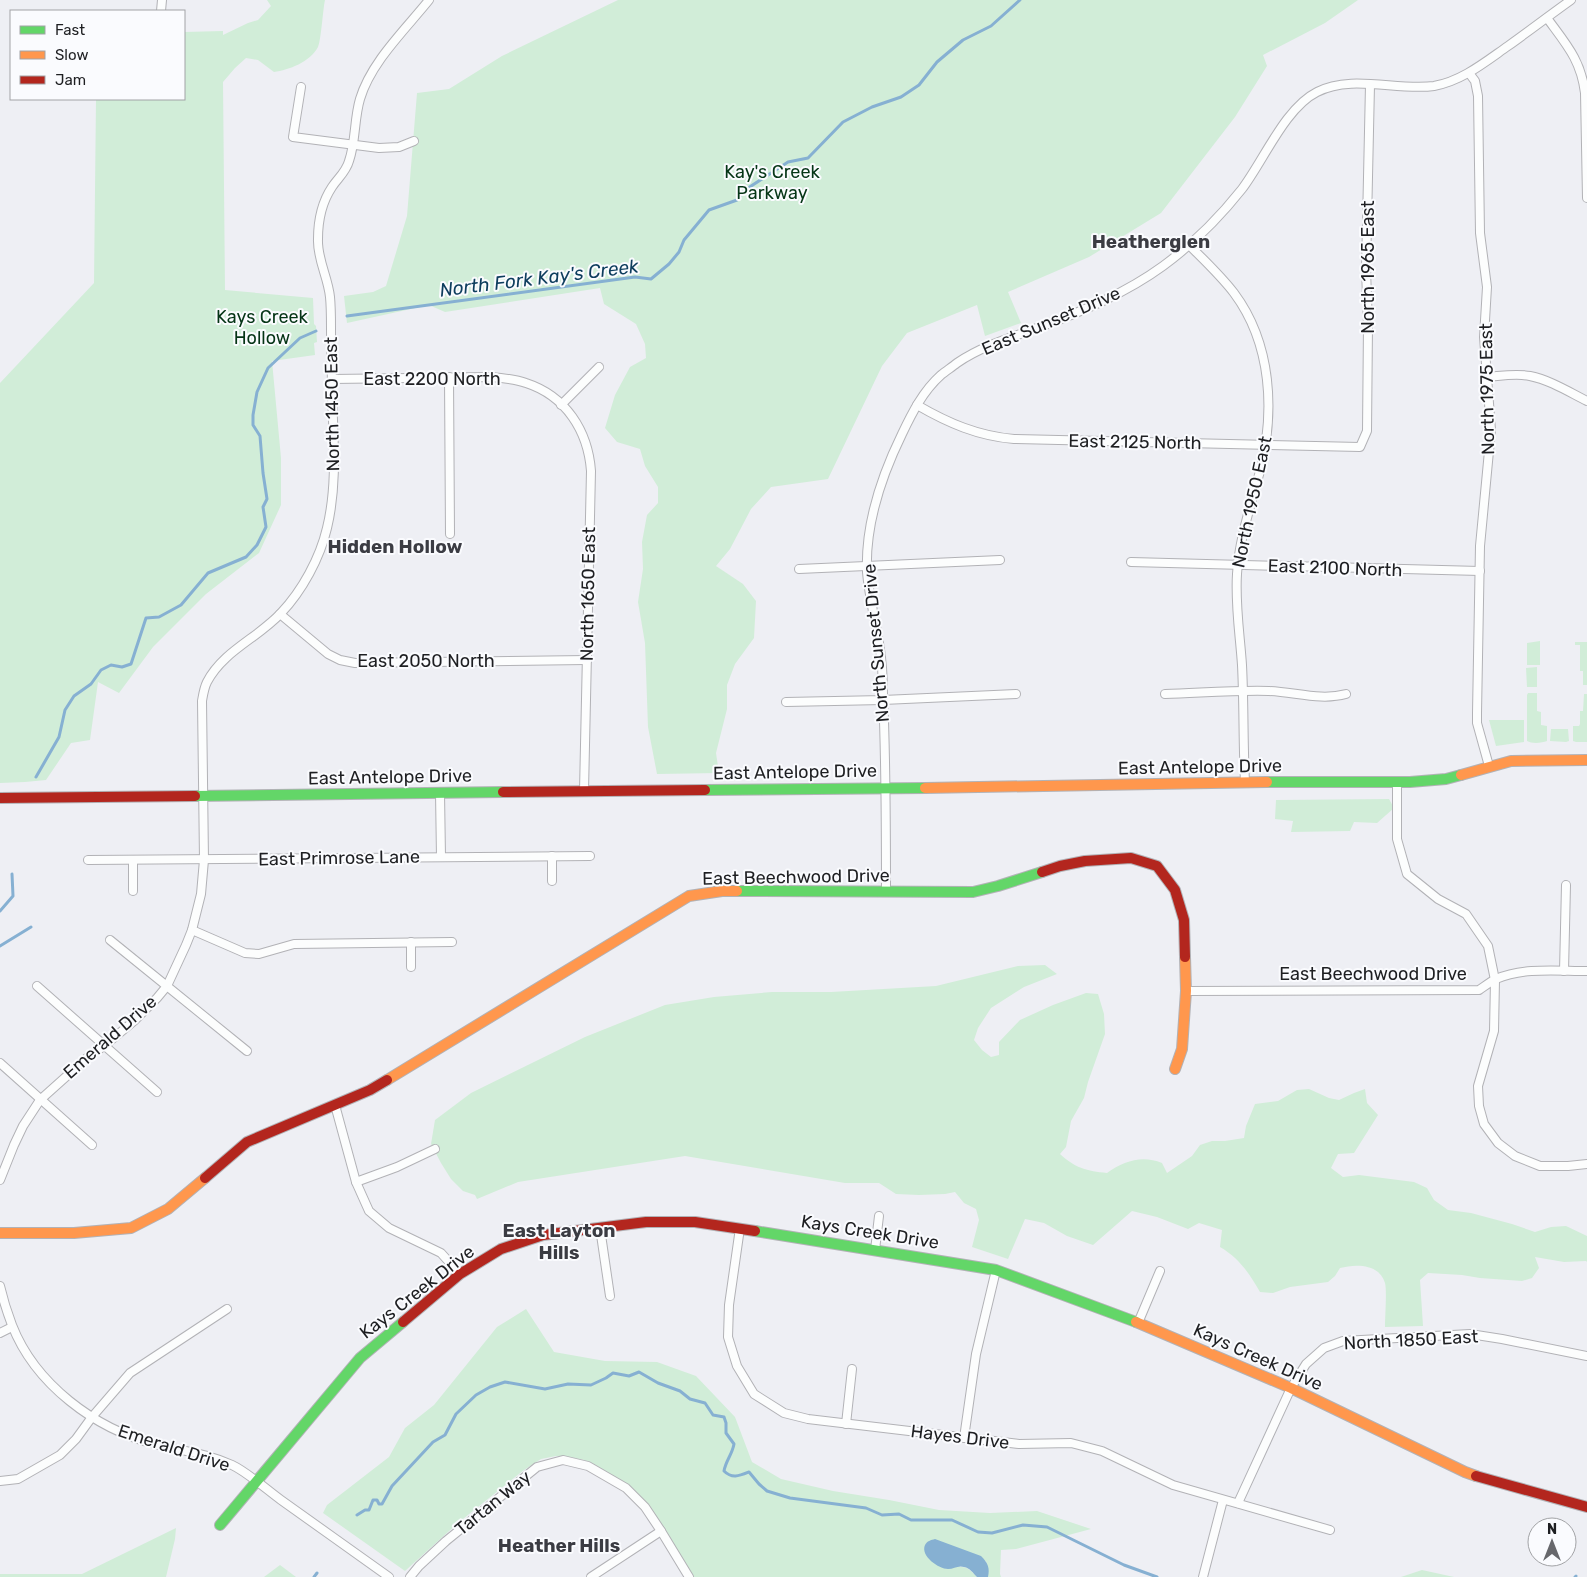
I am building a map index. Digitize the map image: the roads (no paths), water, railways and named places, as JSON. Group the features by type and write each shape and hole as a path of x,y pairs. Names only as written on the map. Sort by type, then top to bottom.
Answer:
{"street":[{"name":"North 1450 East","path":"203,796 202,701 207,683 218,666 280,614 292,600 317,556 327,528 334,479 330,298 320,259 318,228 326,198 349,163 360,100 367,81 378,62 429,0"},
{"name":"East Sunset Drive","path":"872,515 886,466 917,404 942,375 962,360 984,348 1081,312 1130,288 1190,246 1213,223 1244,186 1287,120 1301,104 1317,92 1333,86 1423,87 1446,83 1469,73 1571,0"},
{"path":"1547,18 1572,52 1583,78 1587,198"},
{"name":"North 1975 East","path":"1469,73 1475,81 1478,96 1480,233 1487,287 1484,338 1491,430 1490,461 1482,520 1477,723 1490,766"},
{"name":"North 1965 East","path":"1360,447 1367,431 1368,344 1366,269 1370,85"},
{"path":"301,87 293,137 353,146 390,148 414,142"},
{"name":"North 1950 East","path":"1190,246 1234,293 1249,318 1264,359 1268,386 1269,410 1265,446 1245,524 1238,565 1236,600 1243,692 1245,782"},
{"path":"562,404 599,367"},
{"path":"1487,377 1514,374 1529,376 1543,380 1587,401"},
{"name":"East 2200 North","path":"332,379 491,376 526,382 562,404"},
{"path":"449,377 450,534"},
{"name":"North 1650 East","path":"562,404 576,420 583,434 590,455 591,471 584,791"},
{"name":"East 2125 North","path":"917,404 942,419 976,433 1014,439 1360,447"},
{"name":"North Sunset Drive","path":"872,515 867,566 871,600 880,645 883,700 886,891"},
{"path":"799,569 1000,560"},
{"name":"East 2100 North","path":"1131,562 1480,572"},
{"name":"East 2050 North","path":"280,614 328,654 340,660 355,663 587,660"},
{"path":"1165,694 1286,692 1326,697 1346,694"},
{"path":"786,702 1016,694"},
{"name":"East Antelope Drive","path":"0,798 1245,782 1397,783 1446,779 1490,766 1523,760 1587,760"},
{"path":"1397,783 1397,839 1407,874 1438,900 1466,914 1488,946 1494,980 1494,1032 1478,1086 1479,1106 1484,1124 1498,1143 1516,1156 1540,1166 1587,1164"},
{"path":"440,793 441,857"},
{"name":"Emerald Drive","path":"0,1180 3,1163 40,1100 88,1056 104,1046 134,1021 167,986 192,930 201,894 204,860 203,796"},
{"path":"552,856 552,882"},
{"name":"East Primrose Lane","path":"88,860 590,856"},
{"name":"East Beechwood Drive","path":"0,1233 74,1233 131,1228 168,1209 247,1142 336,1105 378,1085 689,896 722,891 973,892 1060,866 1085,861 1131,858 1157,866 1176,890 1184,920 1186,991 1182,1049 1176,1069"},
{"path":"133,860 133,891"},
{"path":"1564,971 1566,885"},
{"path":"192,930 245,953 259,954 294,944 452,942"},
{"path":"110,940 247,1051"},
{"path":"411,942 411,967"},
{"name":"East Beechwood Drive","path":"1186,991 1479,990 1494,980 1510,974 1529,971 1587,971"},
{"path":"37,986 157,1092"},
{"path":"0,1062 92,1145"},
{"path":"336,1105 356,1182 369,1211 389,1228 441,1253 460,1274"},
{"path":"356,1182 397,1167 435,1149"},
{"path":"875,1250 880,1216"},
{"name":"Kays Creek Drive","path":"220,1525 360,1358 460,1274 500,1249 543,1235 646,1222 696,1222 740,1228 996,1270 1138,1323 1291,1388 1465,1472 1587,1507"},
{"path":"600,1228 610,1296"},
{"name":"Hayes Drive","path":"740,1228 729,1305 728,1337 737,1366 754,1394 784,1413 808,1419 1018,1444 1071,1443 1102,1451 1174,1485 1330,1530"},
{"path":"964,1438 976,1354 996,1270"},
{"path":"1138,1323 1160,1272"},
{"name":"Emerald Drive","path":"0,1286 12,1327 22,1346 40,1372 72,1403 111,1428 131,1437 155,1444 202,1453 233,1465 389,1577"},
{"path":"0,1482 18,1479 60,1455 76,1439 92,1417 130,1373 227,1310"},
{"path":"0,1333 12,1327"},
{"name":"North 1850 East","path":"1238,1503 1291,1388 1306,1364 1324,1348 1343,1341 1470,1334 1587,1356"},
{"path":"846,1424 852,1369"},
{"name":"Tartan Way","path":"410,1577 446,1541 537,1467 563,1460 588,1466 626,1488 645,1508 688,1577"},
{"path":"1203,1577 1223,1500"},
{"path":"591,1577 661,1531"}],"water":[{"path":"935,1539 981,1556 988,1566 988,1577 977,1577 970,1570 960,1566 948,1569 935,1564 925,1553 924,1549 927,1543"}],"waterway":[{"name":"North Fork Kay's Creek","path":"347,316 635,277 651,279 669,264 679,252 684,240 709,210 737,200 745,190 788,162 808,158 843,122 872,107 901,97 919,85 937,62 963,40 991,26 1020,0"},
{"name":"North Fork Kay's Creek","path":"36,777 59,737 65,710 74,696 91,684 101,670 111,665 122,667 131,664 146,618 159,617 181,605 208,573 246,557 257,545 266,527 263,507 267,499 260,436 253,425 257,392 268,368 300,338 316,331"},
{"name":"North Fork Kay's Creek","path":"0,911 13,896 12,874"},
{"path":"0,946 31,927"},
{"path":"357,1515 365,1510 369,1510 373,1500 377,1500 379,1504 382,1504 392,1486 433,1442 445,1435 456,1414 476,1395 490,1387 505,1382 545,1389 568,1384 591,1385 613,1373 629,1376 639,1372 658,1383 680,1391 690,1399 705,1403 713,1415 724,1417 726,1433 734,1444 724,1471 733,1476 749,1472 767,1491 790,1498 866,1508 882,1515 899,1514 911,1520 952,1520 978,1532 992,1533 1023,1525 1047,1527 1124,1565 1157,1577"},
{"path":"314,1577 317,1573"}],"district":[{"name":"Heatherglen","path":"1151,241"},
{"name":"Hidden Hollow","path":"395,546"},
{"name":"East Layton Hills","path":"559,1241"},
{"name":"Heather Hills","path":"559,1545"}],"park label":[{"name":"Kay's Creek Parkway","path":"772,182"},
{"name":"Kays Creek Hollow","path":"262,327"}]}
